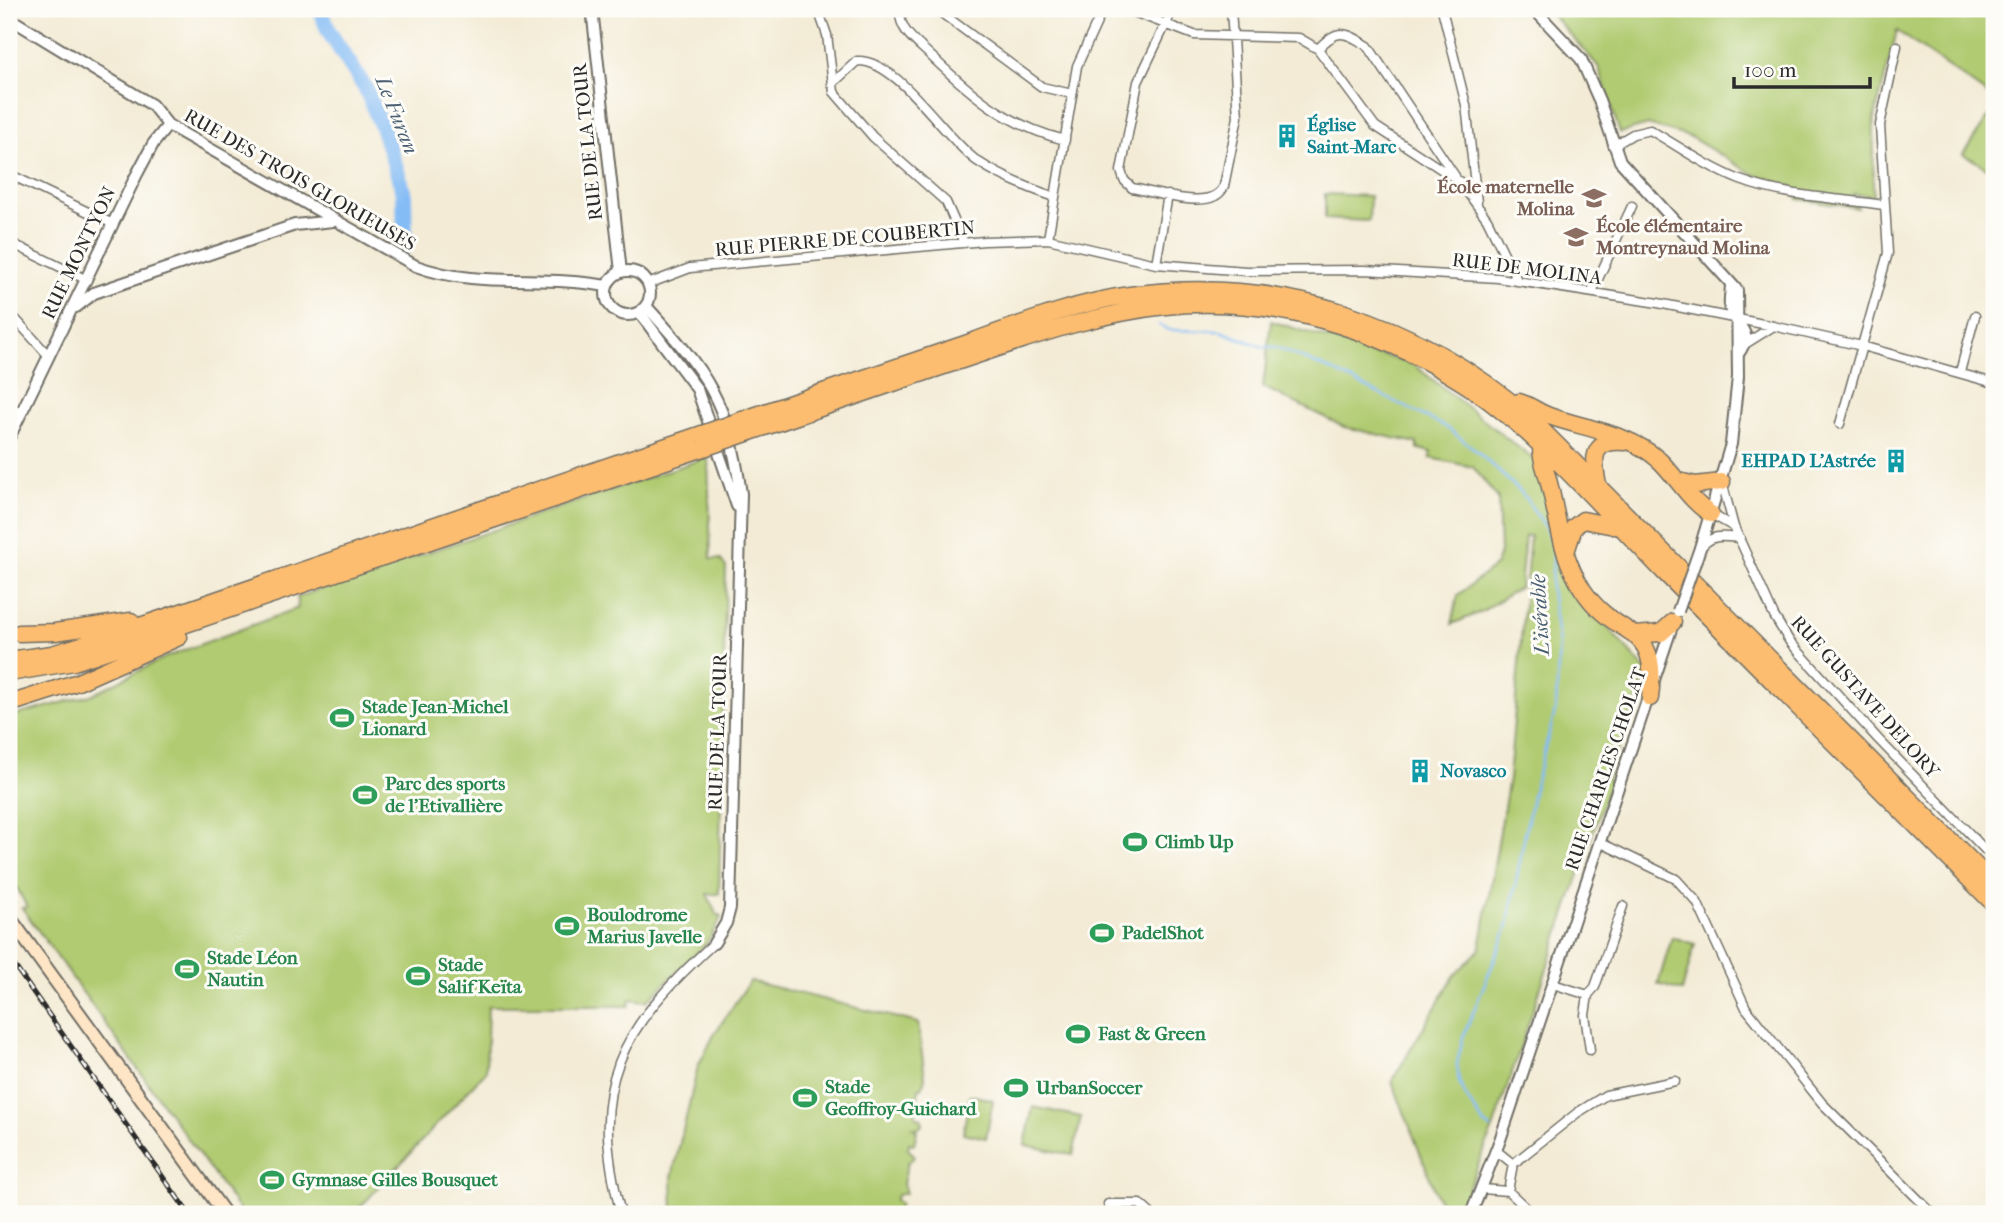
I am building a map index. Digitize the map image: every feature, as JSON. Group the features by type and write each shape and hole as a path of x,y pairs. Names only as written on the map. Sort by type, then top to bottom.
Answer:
{"highway":[{"path":"9,660 74,648 702,441 1071,308 1129,295 1198,290 1269,295 1358,316 1436,350 1511,402 1994,884"},
{"path":"746,426 1103,315 1169,306 1231,306 1289,312 1351,328 1406,350 1467,385 1541,448 1994,904"},
{"path":"1511,402 1522,402 1546,415 1647,450 1679,481 1702,509 1711,514"},
{"path":"9,673 74,663 702,441"},
{"path":"1598,486 1594,461 1600,447 1613,441 1632,443"},
{"path":"1541,448 1565,555 1590,600 1609,619 1635,635 1653,660 1650,698"},
{"path":"1679,481 1695,485 1722,482"},
{"path":"1565,555 1568,537 1574,527 1583,520 1621,528"},
{"path":"1635,635 1661,633 1676,616"},
{"path":"9,704 78,682 196,629 210,617"},
{"path":"12,630 55,632 136,620 151,623"}],"main road":[{"path":"9,917 225,1214"}],"street":[{"name":"RUE DE LA TOUR","path":"592,9 621,272"},
{"path":"818,9 827,36 834,92 873,137 946,202 964,243"},
{"path":"900,9 903,29 976,99 1016,123 1065,140"},
{"path":"936,9 1019,73 1042,87 1072,94"},
{"path":"1048,239 1077,66 1103,9"},
{"path":"1126,9 1194,35 1299,38 1318,48 1375,126 1459,181"},
{"path":"1172,9 1138,82 1121,170 1124,180 1132,188 1207,201 1222,192 1238,117 1231,9"},
{"path":"1442,9 1466,104 1477,202"},
{"path":"1534,9 1581,59 1599,100 1613,146 1633,134 1650,130 1692,157 1740,180 1769,188 1884,205"},
{"name":"RUE DES TROIS GLORIEUSES","path":"9,18 152,105 168,125 416,267 447,276 583,282 607,286"},
{"path":"1318,48 1330,35 1347,33 1368,46 1459,181 1477,202 1505,252 1517,281"},
{"path":"1840,424 1888,253 1880,125 1897,46"},
{"path":"832,84 857,61 881,65 975,160 1009,180 1055,197"},
{"name":"RUE MONTYON","path":"9,438 153,144 168,125"},
{"name":"RUE CHARLES CHOLAT","path":"1471,1214 1497,1150 1599,842 1650,698 1722,482 1731,444 1742,349 1736,320 1730,310 1731,279 1652,198 1620,161 1613,146"},
{"path":"9,174 113,224"},
{"path":"1156,264 1168,195"},
{"path":"295,225 301,203"},
{"path":"1592,292 1632,206"},
{"path":"68,314 94,293 295,225 334,220"},
{"name":"RUE PIERRE DE COUBERTIN","path":"648,284 690,268 964,243 1048,239"},
{"name":"RUE DE MOLINA","path":"1048,239 1156,264 1246,271 1365,270 1517,281 1592,292 1773,326 1862,346 1994,383"},
{"path":"9,242 88,281"},
{"path":"93,266 97,280 109,288"},
{"path":"621,272 634,272 648,284 643,309 623,315 611,308 606,298 607,286 621,272"},
{"name":"RUE DE LA TOUR","path":"643,309 697,389 741,519 730,908 726,923 714,943"},
{"path":"9,312 48,355"},
{"path":"1960,372 1975,316"},
{"path":"1742,349 1773,326"},
{"path":"9,407 21,413"},
{"name":"RUE GUSTAVE DELORY","path":"1722,482 1734,527 1774,616 1790,642 1886,748 1994,859"},
{"path":"1711,514 1734,527"},
{"path":"1700,548 1716,536 1740,538"},
{"path":"1599,842 1676,879 1697,902 1746,1008 1822,1103 1933,1214"},
{"path":"1590,1050 1585,1015 1588,995 1595,987 1623,906"},
{"path":"621,1214 607,1137 610,1095 619,1060 644,1013 714,943"},
{"path":"1553,984 1588,995"},
{"path":"1508,1191 1513,1164 1577,1112 1606,1095 1675,1081"},
{"path":"1497,1150 1513,1164"},
{"path":"1482,1189 1508,1191 1533,1214"},
{"path":"1120,1214 1108,1204 1140,1204 1151,1214"}],"green space":[{"path":"1547,9 1994,9 1994,99 1897,31 1874,119 1873,196 1853,194 1858,208 1798,199 1792,186 1753,174 1690,137 1648,125 1620,133 1598,66"},
{"path":"1994,109 1994,172 1963,154"},
{"path":"1325,194 1370,196 1369,221 1325,219"},
{"path":"1271,321 1414,365 1538,463 1577,594 1647,671 1607,779 1610,782 1494,1126 1458,1214 1444,1214 1392,1081 1454,976 1480,949 1509,778 1530,536 1525,536 1520,587 1481,612 1452,624 1458,595 1496,565 1500,552 1498,498 1473,467 1430,458 1431,452 1418,449 1417,443 1344,427 1263,387"},
{"name":"Parc des sports de l'Etivallière","path":"708,457 711,559 720,559 726,567 719,894 707,894 716,914 722,916 707,943 647,1001 630,999 629,1006 488,1006 486,1071 354,1214 242,1214 22,908 27,907 9,873 9,717 91,695 164,658 298,608 297,597"},
{"path":"1672,937 1695,944 1682,991 1658,984"},
{"name":"Stade Geoffroy-Guichard","path":"750,981 918,1023 925,1078 922,1088 919,1088 915,1116 921,1118 923,1124 919,1128 913,1128 917,1131 914,1144 909,1143 908,1149 915,1156 908,1162 903,1184 906,1193 897,1195 895,1201 900,1203 897,1214 673,1214 672,1177 698,1066 715,1033"},
{"path":"970,1095 993,1100 986,1138 963,1133"},
{"path":"1033,1107 1081,1117 1073,1155 1025,1145"}],"waterway":[{"name":"Le Furan","path":"320,9 329,32 366,89 384,132 404,193 405,246"},
{"name":"L'isérable","path":"1159,325 1169,330 1220,331 1263,347 1276,347 1333,371 1446,427 1521,492 1544,525 1554,550 1551,589 1559,643 1556,708 1533,792 1507,929 1463,1037 1457,1064 1459,1082 1468,1100 1484,1124 1491,1128"}],"railway":[{"path":"9,958 189,1214"}],"place":[{"name":"Église Saint-Marc","path":"1287,136"},
{"name":"École maternelle Molina","path":"1594,198"},
{"name":"École élémentaire Montreynaud Molina","path":"1576,237"},
{"name":"EHPAD L'Astrée","path":"1896,461"},
{"name":"Stade Jean-Michel Lionard","path":"342,718"},
{"name":"Novasco","path":"1420,771"},
{"name":"Parc des sports de l'Etivallière","path":"365,795"},
{"name":"Climb Up","path":"1135,842"},
{"name":"Boulodrome Marius Javelle","path":"567,926"},
{"name":"PadelShot","path":"1102,933"},
{"name":"Stade Léon Nautin","path":"187,969"},
{"name":"Stade Salif Keïta","path":"418,976"},
{"name":"Fast & Green","path":"1078,1034"},
{"name":"UrbanSoccer","path":"1016,1088"},
{"name":"Stade Geoffroy-Guichard","path":"805,1098"},
{"name":"Gymnase Gilles Bousquet","path":"272,1180"}]}
